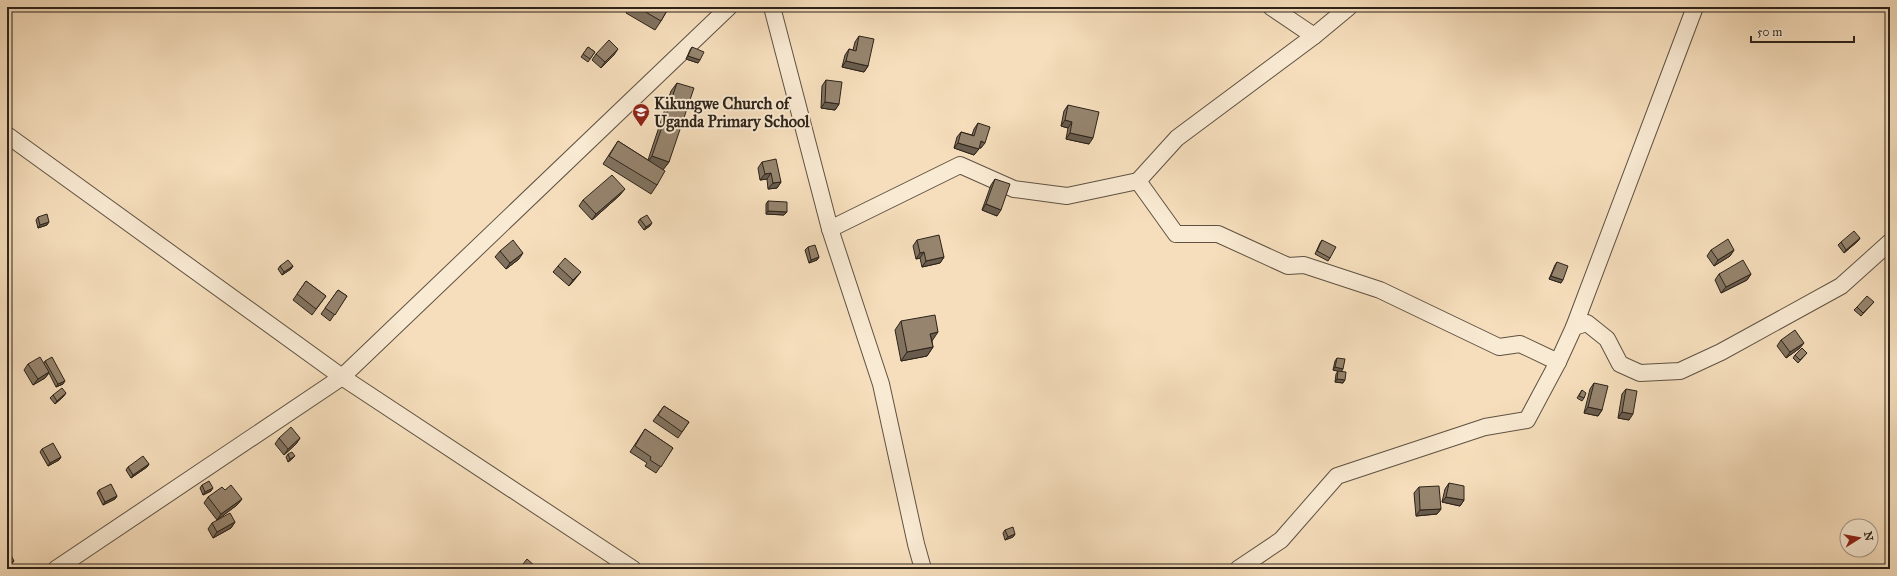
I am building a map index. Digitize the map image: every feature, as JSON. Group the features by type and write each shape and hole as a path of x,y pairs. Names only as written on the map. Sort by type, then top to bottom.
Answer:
{"street":[{"path":"56,569 342,377 729,7"},
{"path":"772,7 830,229 880,384 923,569"},
{"path":"1271,7 1314,36"},
{"path":"830,229 960,165 1014,189 1067,196 1138,181 1177,138 1314,36 1349,7"},
{"path":"1238,569 1281,540 1337,476 1485,427 1527,420 1558,362 1574,327 1695,7"},
{"path":"7,135 342,377 633,569"},
{"path":"1138,181 1176,234 1218,234 1288,266 1304,265 1380,290 1499,348 1520,344 1558,362"},
{"path":"1574,327 1587,323 1607,339 1620,364 1640,373 1680,371 1720,352 1841,286 1890,242"}],"building":[{"path":"637,7 669,7 661,21"},
{"path":"859,36 874,39 868,66 846,61 849,49 856,51"},
{"path":"609,40 618,49 605,62 596,54"},
{"path":"588,47 595,52 590,59 583,54"},
{"path":"692,47 704,52 700,60 688,56"},
{"path":"826,80 842,82 839,104 825,102"},
{"name":"Kikungwe Church of Uganda Primary School","path":"677,83 694,88 669,162 652,156"},
{"path":"1068,105 1099,112 1093,138 1070,133 1072,122 1065,120"},
{"path":"978,123 990,127 985,143 981,141 979,149 958,143 961,132 974,136"},
{"path":"618,141 665,171 657,185 609,156"},
{"path":"776,159 781,182 773,183 771,173 765,174 762,162"},
{"path":"612,175 625,189 596,214 583,200"},
{"path":"995,179 1010,184 1001,210 986,204"},
{"path":"768,201 787,202 787,212 768,211"},
{"path":"47,214 49,222 40,225 38,217"},
{"path":"647,215 652,223 646,227 640,219"},
{"path":"1854,231 1860,238 1846,250 1841,242"},
{"path":"939,235 944,257 926,261 924,252 920,253 917,240"},
{"path":"1728,239 1734,250 1718,260 1711,250"},
{"path":"513,240 523,253 510,263 500,251"},
{"path":"1322,240 1336,247 1330,258 1317,251"},
{"path":"815,245 819,257 811,260 808,247"},
{"path":"565,258 581,272 573,280 558,266"},
{"path":"288,260 293,266 284,272 280,266"},
{"path":"1743,260 1751,274 1726,287 1719,274"},
{"path":"1557,262 1568,266 1563,280 1551,276"},
{"path":"306,281 326,296 316,309 297,294"},
{"path":"338,290 347,296 335,315 325,308"},
{"path":"1867,296 1874,302 1863,313 1857,307"},
{"path":"935,315 938,332 930,334 933,347 907,352 901,321"},
{"path":"1795,330 1804,343 1790,352 1781,340"},
{"path":"1802,348 1807,353 1800,360 1795,355"},
{"path":"40,357 49,372 38,379 28,364"},
{"path":"52,357 65,381 58,384 45,361"},
{"path":"1337,358 1345,359 1343,369 1335,367"},
{"path":"1338,371 1346,372 1345,380 1337,379"},
{"path":"1594,383 1608,386 1602,410 1588,407"},
{"path":"62,388 66,393 57,401 53,395"},
{"path":"1626,389 1637,391 1633,414 1622,412"},
{"path":"1582,390 1586,393 1584,398 1579,396"},
{"path":"664,406 689,422 682,432 658,415"},
{"path":"291,427 300,438 288,449 279,438"},
{"path":"645,429 673,448 661,467 650,460 651,457 635,446"},
{"path":"53,443 61,457 50,463 42,449"},
{"path":"292,452 295,456 290,459 288,454"},
{"path":"143,456 149,464 133,475 128,467"},
{"path":"209,481 213,488 205,492 202,485"},
{"path":"1449,483 1464,486 1464,500 1446,497"},
{"path":"111,484 117,496 105,502 99,490"},
{"path":"231,485 242,499 221,514 208,497 222,487 225,490"},
{"path":"1439,486 1441,509 1420,510 1419,487"},
{"path":"230,513 235,522 217,532 212,523"},
{"path":"1013,527 1015,534 1008,537 1005,530"},
{"path":"7,548 14,561 7,565"},
{"path":"527,559 535,566 532,569 519,569"}],"place":[{"name":"Kikungwe Church of Uganda Primary School","path":"641,127"}]}
